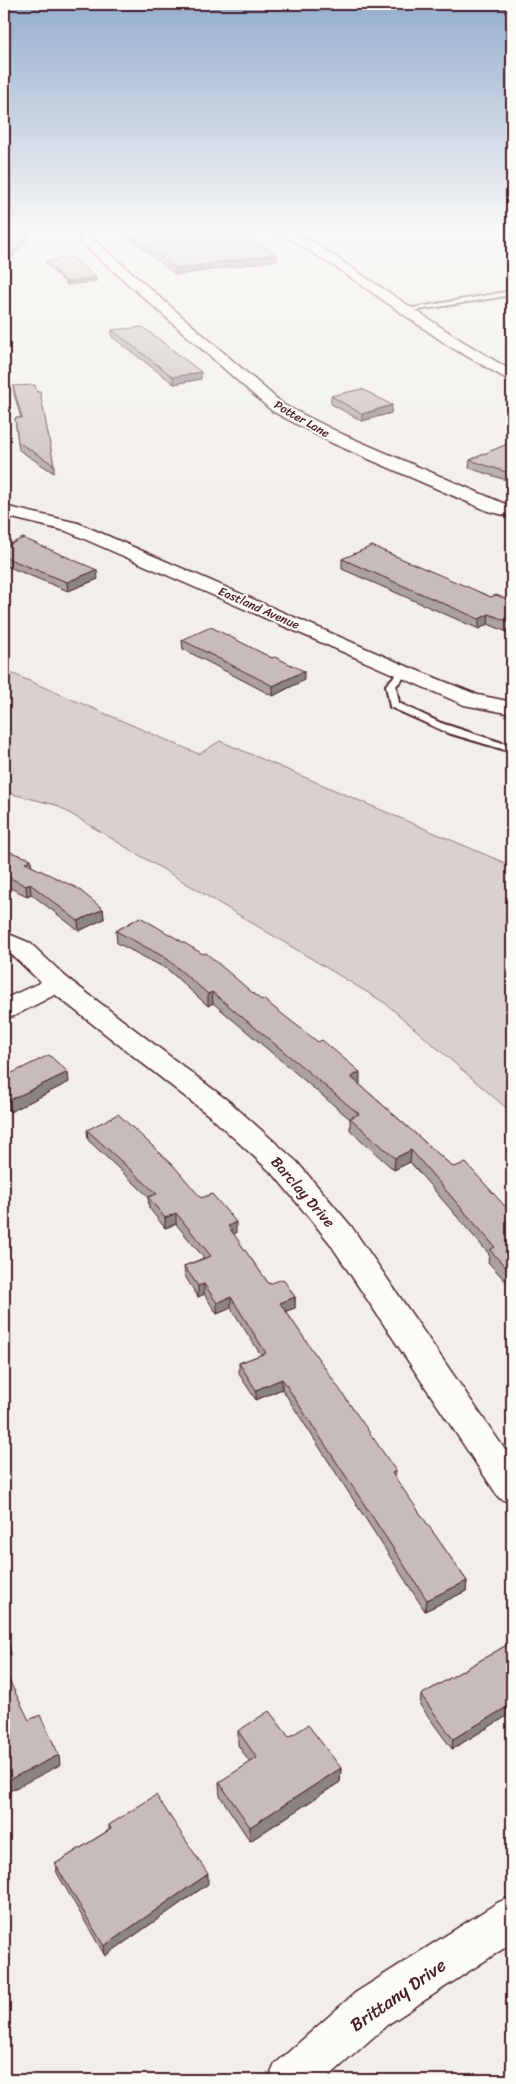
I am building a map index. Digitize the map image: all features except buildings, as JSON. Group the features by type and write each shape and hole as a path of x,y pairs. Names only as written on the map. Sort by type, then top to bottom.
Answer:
{"street":[{"name":"Potter Lane","path":"187,328 278,408 338,439 494,507 512,512"},
{"path":"433,328 480,360 512,377"},
{"name":"Eastland Avenue","path":"4,512 18,513 72,527 472,700 512,708"},
{"name":"Barclay Drive","path":"4,940 21,950 58,984 221,1110 286,1169 340,1234 512,1488"},
{"path":"4,1010 58,984"},
{"name":"Brittany Drive","path":"291,2080 371,2009 512,1918"}],"lane":[{"path":"404,672 391,685 394,705 420,720 458,734 512,749"}],"shaded area":[{"path":"4,670 199,754 220,741 512,866 512,1113 385,1003 56,805 4,792"}]}
